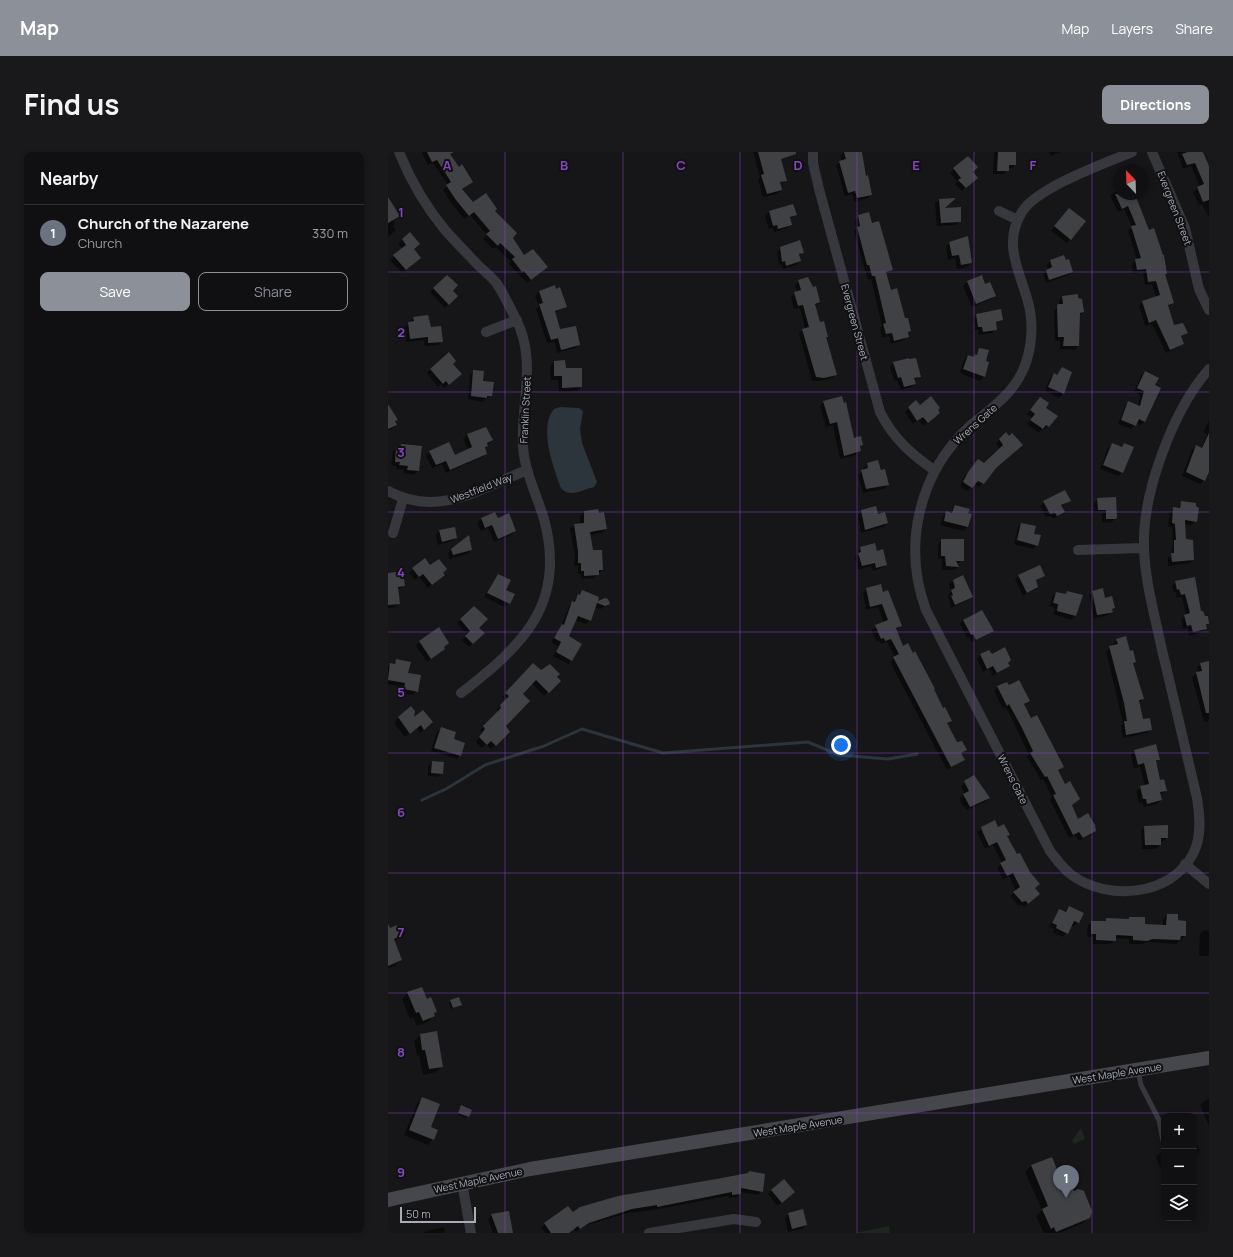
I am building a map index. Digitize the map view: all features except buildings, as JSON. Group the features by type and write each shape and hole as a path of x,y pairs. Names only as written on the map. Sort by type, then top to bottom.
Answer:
{"main road":[{"name":"West Maple Avenue","path":"388,1200 530,1169 1209,1058"}],"street":[{"name":"Franklin Street","path":"399,152 419,193 431,211 463,250 496,283 517,320 523,337 527,359 528,381 523,423 523,446 527,470 550,541 552,562 549,586 534,623 518,642 484,675 461,693"},
{"name":"Evergreen Street","path":"813,152 813,163 819,189 880,412 886,426 898,442 910,453 934,470"},
{"name":"Wrens Gate","path":"1132,152 1045,191 1022,212 1015,227 1012,246 1014,261 1028,303 1032,325 1030,346 1024,368 1013,387 1000,402 971,426 956,441 934,470 925,492 915,535 915,562 921,596 926,610 1050,851 1059,864 1072,876 1102,889 1122,892 1144,890 1160,884 1178,873 1193,855 1197,841 1200,825 1199,812 1151,599 1144,548 1145,516 1159,463 1192,390 1209,369"},
{"name":"Evergreen Street","path":"1152,152 1185,228 1199,289 1209,310"},
{"path":"999,211 1018,220"},
{"path":"486,332 517,320"},
{"name":"Westfield Way","path":"388,491 403,499 422,503 446,501 466,495 527,470"},
{"path":"393,533 403,499"},
{"path":"1078,550 1144,548"},
{"path":"1185,864 1209,884"},
{"path":"462,1183 471,1233"},
{"path":"649,1233 734,1219 756,1222"}],"lane":[{"path":"1138,1070 1141,1085 1159,1120 1161,1130"}],"shaded area":[{"path":"560,407 579,408 583,411 580,429 582,443 597,482 594,487 572,493 568,493 561,488 551,459 547,437 549,417 554,409"},
{"path":"1081,1128 1085,1139 1074,1144 1072,1140"},
{"path":"889,1226 890,1233 855,1233"}],"waterway":[{"path":"422,800 446,789 485,765 544,746 582,729 663,753 808,742 839,755 888,759 917,754"}],"place":[{"name":"Church of the Nazarene","path":"1066,1198"}]}
